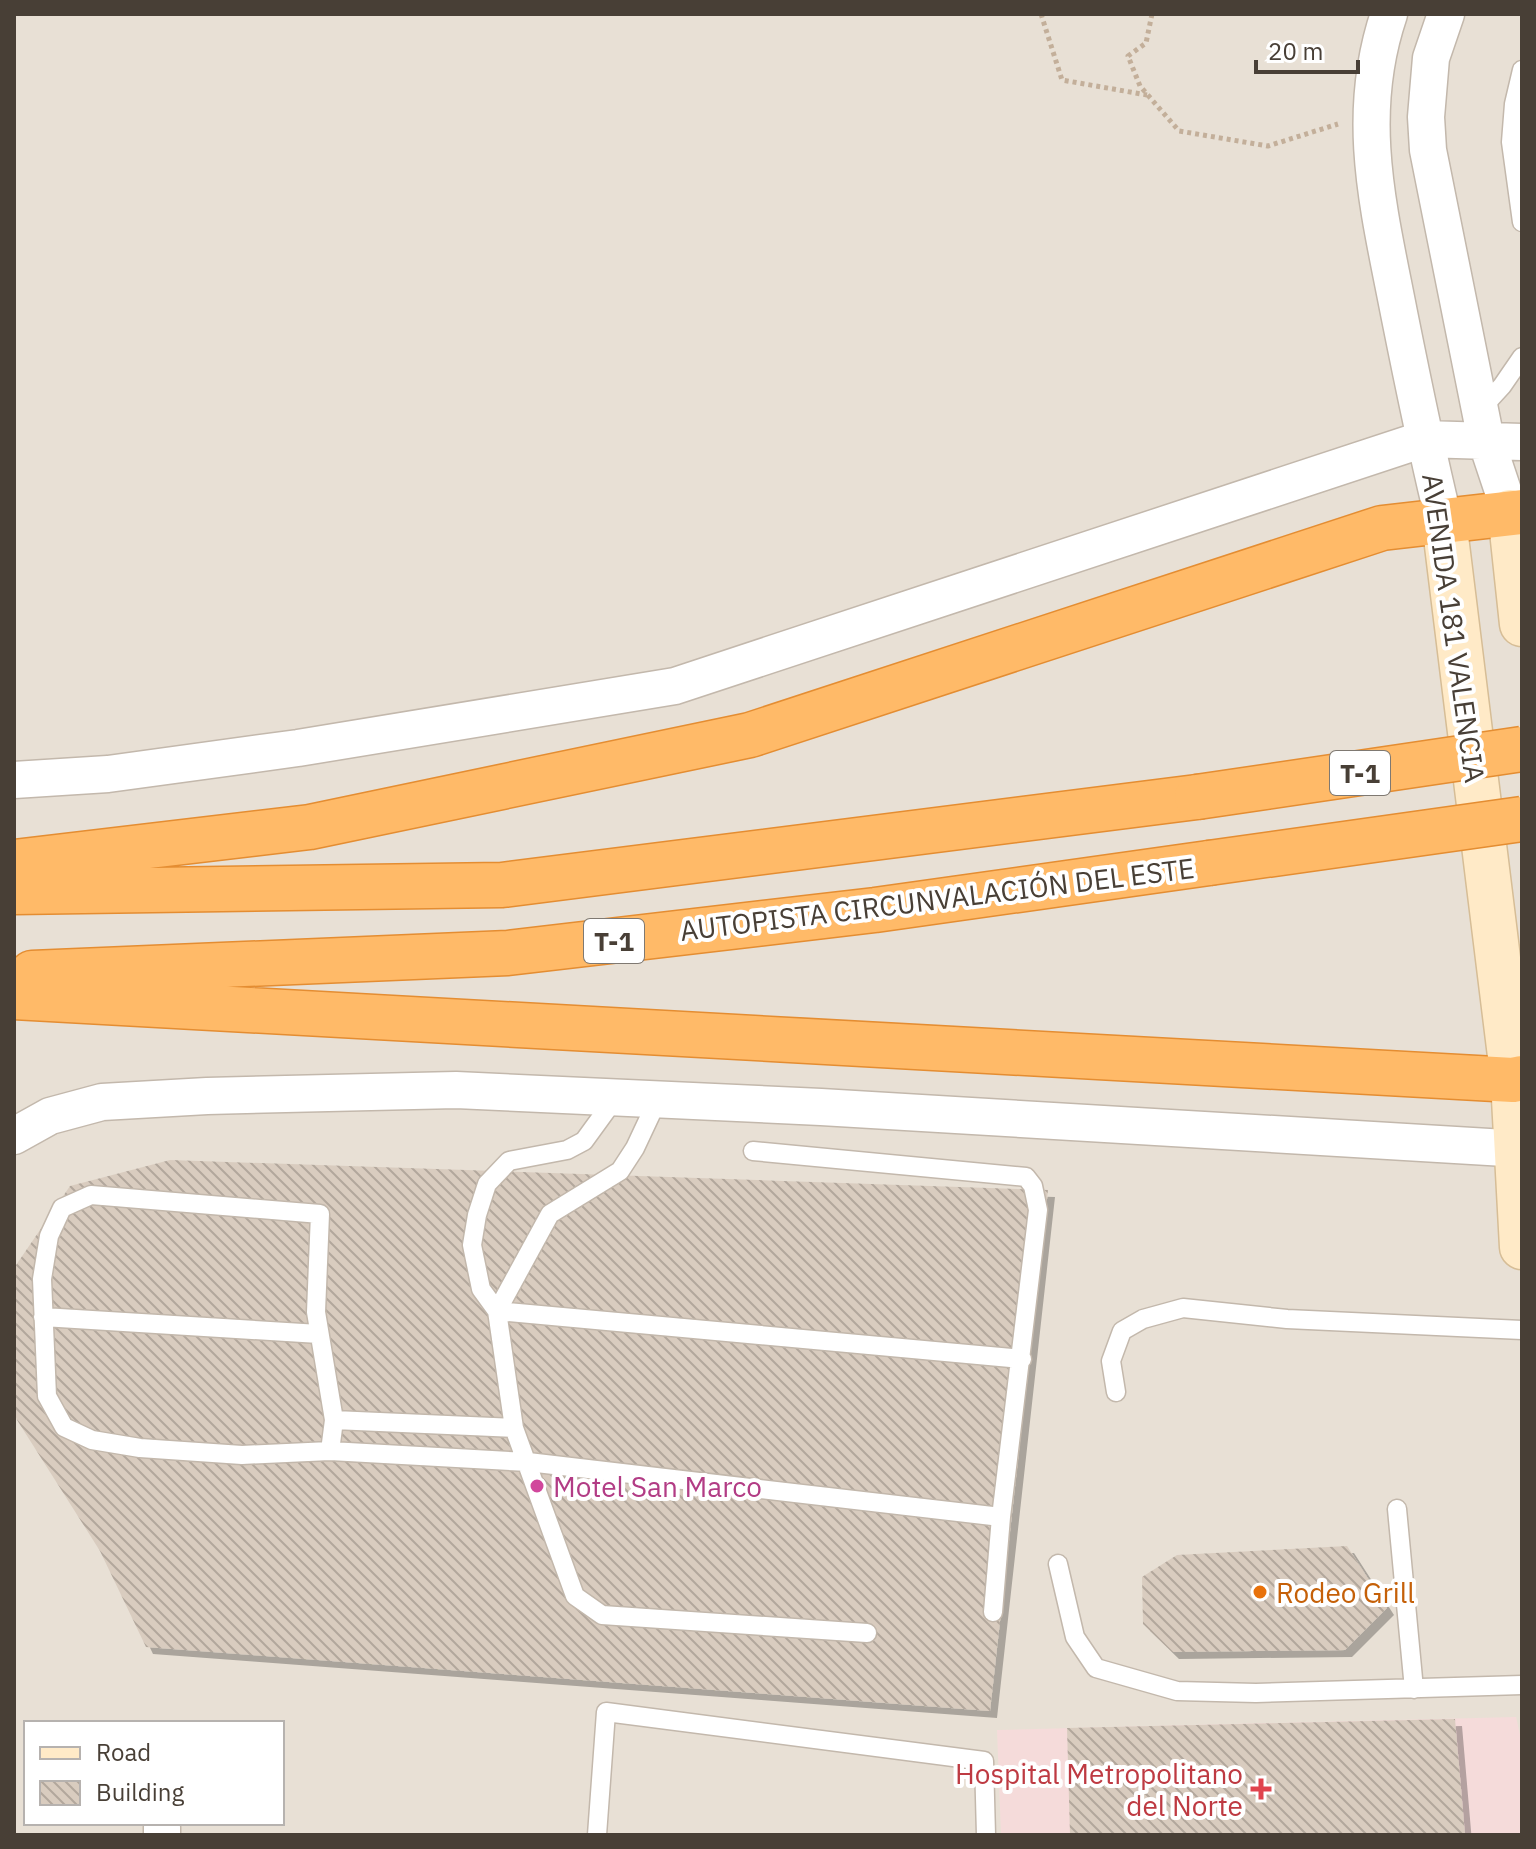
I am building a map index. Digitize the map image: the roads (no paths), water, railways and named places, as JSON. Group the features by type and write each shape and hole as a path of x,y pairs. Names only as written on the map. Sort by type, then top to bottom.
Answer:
{"highway":[{"path":"14,862 310,827 750,735 1382,528 1516,512"},
{"name":"T-1","path":"14,892 502,885 1197,797 1522,749"},
{"name":"AUTOPISTA CIRCUNVALACIÓN DEL ESTE","path":"14,974 508,953 875,910 1522,819"},
{"path":"14,997 1517,1079"}],"street":[{"name":"AVENIDA 181 VALENCIA","path":"1389,14 1377,48 1370,115 1374,184 1424,439 1444,521 1517,1079 1522,1247"},
{"path":"1446,14 1431,58 1426,117 1428,150 1483,425 1516,512 1522,624"},
{"path":"1370,115 1426,117"},
{"path":"14,780 108,774 298,748 675,686 1424,439 1483,425 1522,442"},
{"path":"14,1136 50,1116 102,1102 207,1096 456,1090 1518,1149"}],"lane":[{"path":"1522,70 1514,104 1511,142 1522,222"},
{"path":"1483,425 1502,386 1522,357"},
{"path":"616,1097 584,1141 567,1150 509,1161 487,1184 472,1245 481,1289 497,1311 514,1428 575,1596 602,1615 867,1633"},
{"path":"497,1311 550,1214 620,1171 635,1148 658,1099"},
{"path":"753,1151 1026,1177 1033,1186 1038,1210 1001,1517 993,1612"},
{"path":"330,1451 334,1420 316,1312 320,1214 91,1195 62,1208 49,1236 42,1279 47,1396 64,1427 92,1440 140,1448 242,1455 330,1451 528,1462 1001,1517"},
{"path":"1116,1392 1111,1361 1122,1331 1143,1319 1183,1308 1287,1319 1522,1330"},
{"path":"497,1311 1022,1359"},
{"path":"43,1317 319,1334"},
{"path":"334,1420 514,1428"},
{"path":"1397,1509 1414,1689"},
{"path":"1058,1564 1075,1637 1096,1668 1177,1691 1256,1693 1522,1685"},
{"path":"597,1835 606,1712 984,1761 986,1835"}],"place":[{"name":"Motel San Marco","path":"537,1486"},
{"name":"Rodeo Grill","path":"1260,1592"},
{"name":"Hospital Metropolitano del Norte","path":"1261,1789"}]}
